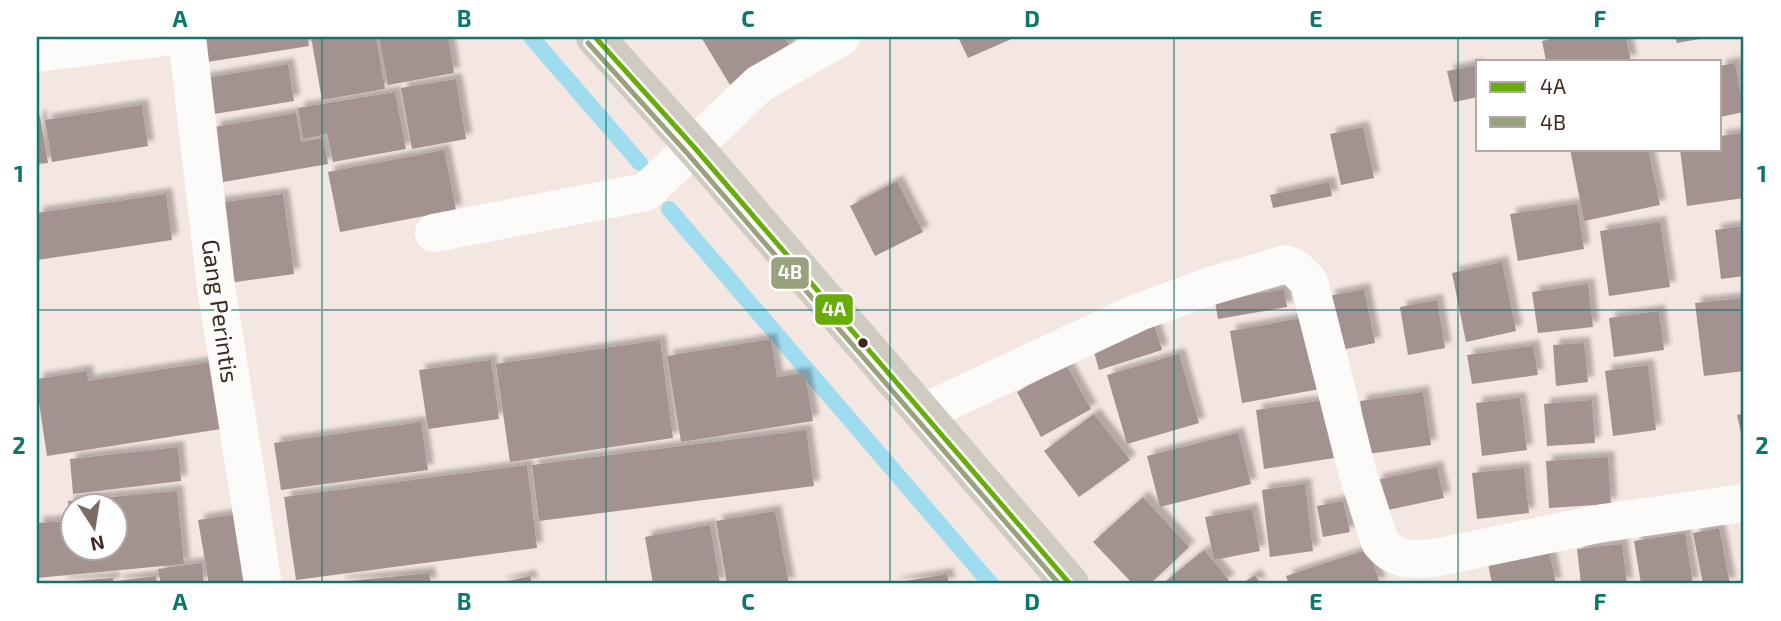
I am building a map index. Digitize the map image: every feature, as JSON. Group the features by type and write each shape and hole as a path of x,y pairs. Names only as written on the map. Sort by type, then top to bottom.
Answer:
{"main road":[{"path":"595,37 694,147 1070,584"}],"street":[{"path":"37,53 166,37"},
{"name":"Gang Perintis","path":"187,37 215,279 263,584"},
{"path":"434,233 646,192 760,84 841,37"},
{"path":"923,413 1139,312 1211,286 1286,264 1296,268 1309,282 1357,471 1380,542 1387,551 1399,557 1434,558 1603,523 1726,505"}],"building":[{"path":"203,37 307,37 309,46 207,62"},
{"path":"311,37 376,37 385,89 322,100"},
{"path":"379,37 448,37 454,73 388,85"},
{"path":"701,37 784,37 791,48 730,85"},
{"path":"958,37 1016,37 968,58"},
{"path":"1560,37 1626,37 1631,60 1546,60 1542,41"},
{"path":"1675,37 1705,37 1705,38 1677,43"},
{"path":"1735,63 1744,112 1722,117 1722,66"},
{"path":"288,64 294,101 208,115 202,79"},
{"path":"1476,65 1476,97 1454,102 1447,71"},
{"path":"456,79 466,139 412,149 401,88"},
{"path":"395,92 406,149 333,162 327,134 303,139 298,108"},
{"path":"142,105 148,146 52,162 45,120"},
{"path":"296,113 301,142 323,138 328,164 223,182 214,127"},
{"path":"40,116 48,163 37,164 37,117"},
{"path":"1363,127 1374,178 1341,185 1330,134"},
{"path":"1744,133 1744,198 1687,206 1680,150 1722,150 1722,136"},
{"path":"444,150 456,210 340,232 328,172"},
{"path":"1570,150 1648,150 1660,205 1584,221"},
{"path":"897,181 923,232 875,256 850,206"},
{"path":"1329,182 1332,196 1273,208 1270,195"},
{"path":"166,194 172,240 37,260 37,213"},
{"path":"283,194 294,274 229,283 217,203"},
{"path":"1577,204 1584,249 1518,261 1510,214"},
{"path":"1660,222 1670,287 1609,296 1600,231"},
{"path":"1744,226 1744,276 1721,279 1715,230"},
{"path":"1502,262 1516,331 1466,342 1452,273"},
{"path":"1588,284 1593,327 1538,333 1532,292"},
{"path":"1284,289 1287,307 1218,319 1215,301"},
{"path":"1364,289 1375,343 1341,350 1329,296"},
{"path":"1744,298 1744,371 1704,376 1695,303"},
{"path":"1437,300 1445,348 1408,355 1400,307"},
{"path":"1659,311 1664,350 1614,357 1609,318"},
{"path":"1313,316 1326,388 1242,403 1230,331"},
{"path":"1153,322 1162,350 1099,370 1091,341"},
{"path":"771,339 777,377 805,373 813,421 681,442 667,356"},
{"path":"660,340 673,438 510,462 496,364"},
{"path":"1584,343 1588,382 1556,386 1553,345"},
{"path":"1533,346 1538,375 1472,384 1467,355"},
{"path":"1179,354 1199,423 1127,444 1107,375"},
{"path":"491,360 499,419 428,429 419,370"},
{"path":"210,362 221,429 47,456 37,379 87,371 88,381"},
{"path":"1066,365 1091,409 1041,437 1017,392"},
{"path":"1648,365 1656,430 1613,436 1605,371"},
{"path":"1423,392 1431,445 1368,454 1360,401"},
{"path":"1520,398 1527,450 1482,456 1476,403"},
{"path":"1325,400 1334,458 1264,469 1256,410"},
{"path":"1592,400 1595,443 1547,446 1544,404"},
{"path":"1744,413 1744,442 1743,442 1737,415"},
{"path":"1094,414 1130,460 1079,497 1044,451"},
{"path":"421,422 428,470 281,490 274,443"},
{"path":"806,430 814,486 539,521 532,465"},
{"path":"1238,433 1251,484 1160,507 1147,456"},
{"path":"178,447 181,481 98,491 73,491 70,459"},
{"path":"1608,457 1611,504 1549,508 1546,461"},
{"path":"527,465 537,548 296,580 284,497"},
{"path":"1437,467 1444,498 1383,511 1376,480"},
{"path":"1524,468 1529,513 1477,519 1472,473"},
{"path":"1305,484 1313,551 1270,557 1262,490"},
{"path":"177,491 184,564 37,578 37,523 60,522 60,562 130,562 130,495"},
{"path":"1143,497 1189,547 1150,584 1133,584 1093,542"},
{"path":"1343,501 1350,532 1323,537 1317,506"},
{"path":"1252,509 1260,551 1214,560 1205,517"},
{"path":"775,511 789,584 727,584 716,521"},
{"path":"243,513 256,584 209,584 198,520"},
{"path":"710,525 720,584 653,584 645,537"},
{"path":"1719,528 1730,584 1703,584 1693,533"},
{"path":"1685,533 1693,584 1641,584 1634,541"},
{"path":"1547,541 1556,584 1492,584 1486,553"},
{"path":"1622,544 1627,584 1581,584 1577,549"},
{"path":"1369,549 1380,584 1289,584 1286,576"},
{"path":"1204,550 1229,580 1223,584 1162,584"},
{"path":"202,563 204,584 161,584 158,569"},
{"path":"429,573 431,584 339,584 339,582"},
{"path":"947,574 949,584 894,584 894,583"},
{"path":"1255,575 1261,584 1241,584"},
{"path":"156,576 157,584 117,584 117,581"},
{"path":"530,576 532,584 500,584 500,583"},
{"path":"113,578 114,584 61,584 61,582"}],"waterway":[{"path":"531,37 640,163"},
{"path":"669,209 991,584"}],"transit line":[{"name":"4A","path":"595,37 694,147 1070,584"},
{"name":"4B","path":"588,43 687,153 1059,584"}]}
